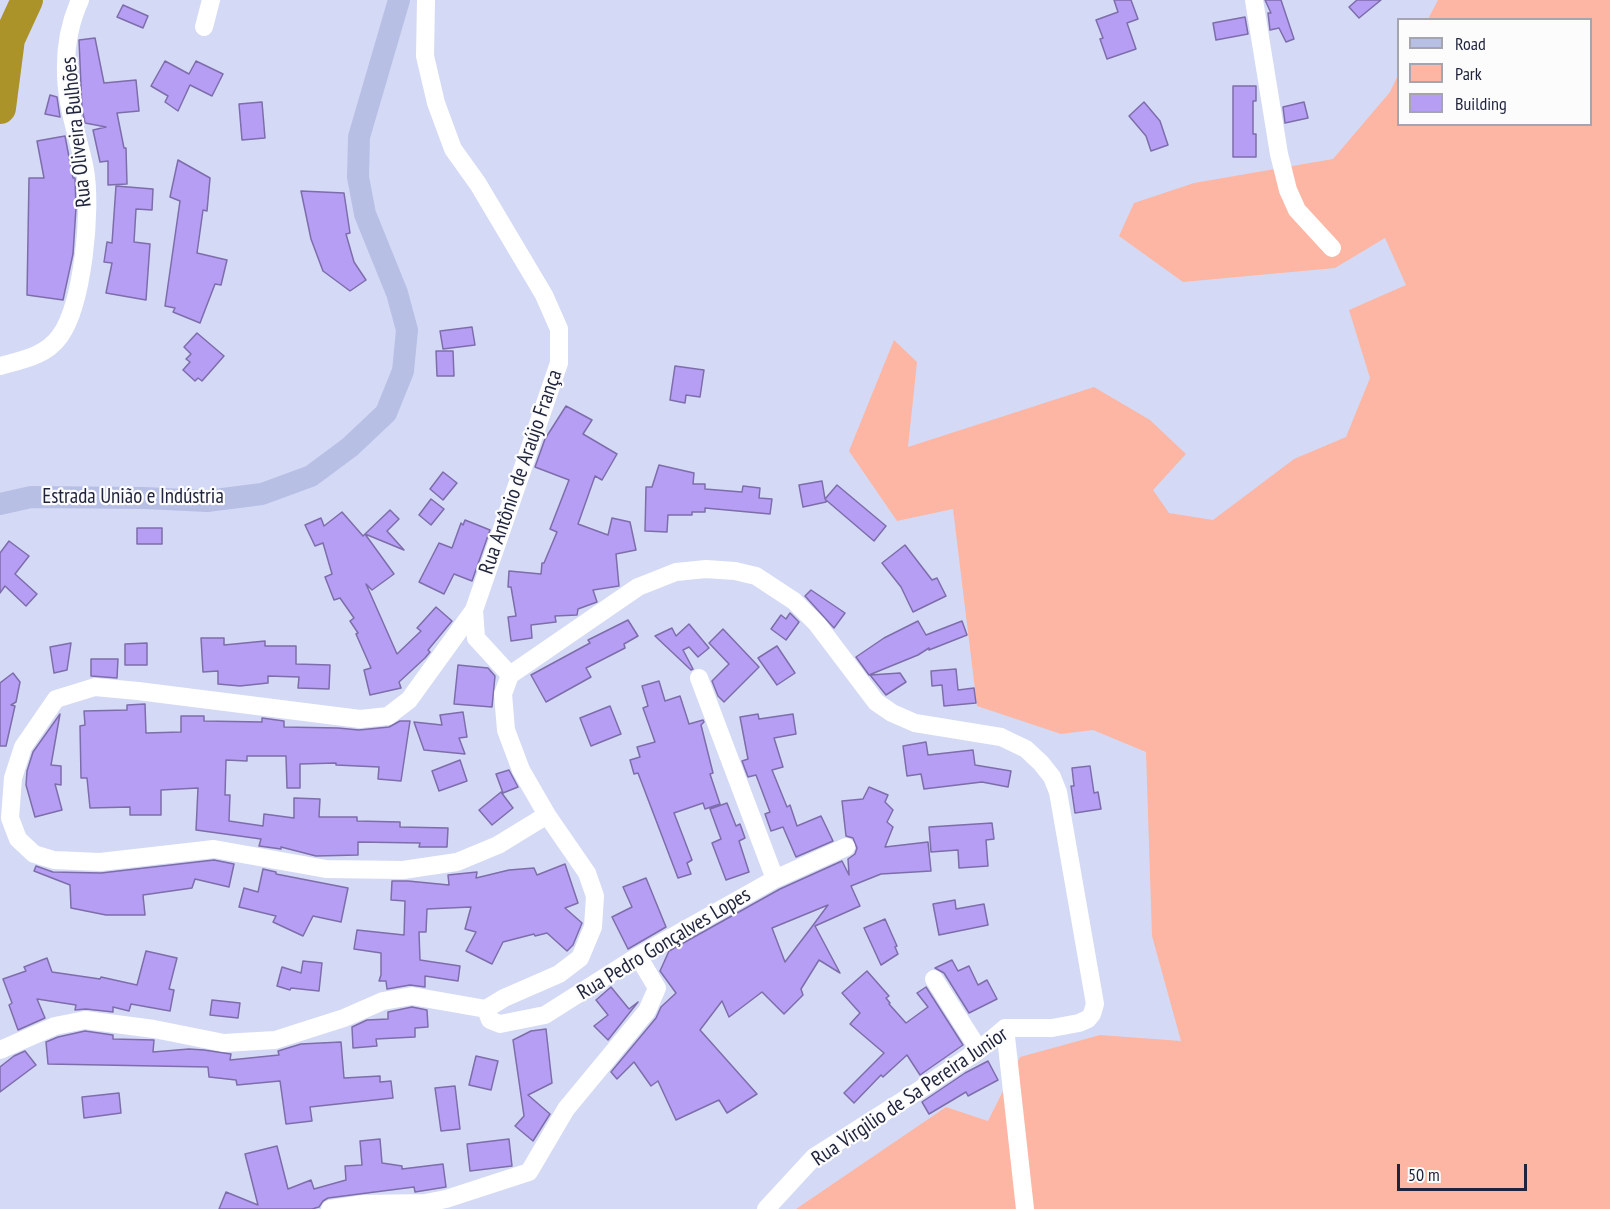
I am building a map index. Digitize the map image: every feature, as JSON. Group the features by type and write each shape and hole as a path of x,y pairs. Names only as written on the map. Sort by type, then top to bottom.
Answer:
{"main road":[{"name":"Estrada União e Indústria","path":"0,504 31,497 207,501 262,494 311,476 350,447 386,413 403,371 407,330 397,293 365,214 358,177 359,137 399,0"}],"street":[{"name":"Rua Oliveira Bulhões","path":"0,366 36,356 59,337 70,318 80,284 86,229 86,172 69,104 65,68 68,37 80,0"},
{"path":"204,27 211,0"},
{"name":"Rua Antônio de Araújo França","path":"426,0 425,57 436,103 453,149 478,184 544,295 559,329 559,363 474,610 476,638 510,675"},
{"path":"1254,0 1279,154 1288,190 1297,210 1332,248"},
{"name":"Rua Virgilio de Sa Pereira Junior","path":"510,675 638,587 676,572 706,569 735,571 756,576 794,601 817,624 876,702 892,713 915,723 1001,738 1026,749 1052,777 1058,792 1095,1004 1092,1014 1088,1019 1079,1023 1052,1028 1005,1028 979,1050 814,1157 766,1209"},
{"path":"474,610 409,700 388,716 360,719 95,687 56,699 23,747 13,778 10,818 18,839 34,854 54,860 100,862 214,849 326,869 403,870 457,862 498,845 548,815"},
{"path":"0,1050 55,1026 85,1020 154,1029 224,1043 275,1040 344,1018 383,1001 412,996 486,1009 504,998 559,974 580,958 593,927 595,896 587,873 521,770 506,730 503,694 510,675"},
{"path":"699,678 775,879"},
{"name":"Rua Pedro Gonçalves Lopes","path":"486,1009 490,1020 500,1023 545,1015 638,956 775,879 846,847"},
{"path":"330,1209 364,1204 425,1203 446,1199 529,1172 566,1109 647,1011 657,988 638,956"},
{"path":"934,979 979,1050"},
{"path":"1005,1028 1025,1209"}],"green space":[{"path":"1438,0 1610,0 1610,1209 796,1209 946,1107 988,1121 1020,1057 1100,1035 1181,1041 1152,936 1146,752 1093,730 1061,734 977,706 953,509 897,521 849,451 894,340 917,362 908,447 1094,387 1150,420 1186,454 1153,490 1169,513 1213,520 1294,459 1346,437 1370,378 1349,310 1406,285 1385,238 1335,268 1183,282 1119,236 1134,203 1194,183 1333,159 1390,92 1397,77 1397,126 1592,126 1592,18 1429,18"}],"building":[{"path":"1114,0 1131,0 1138,19 1127,23 1136,49 1107,59 1100,39 1103,38 1096,20 1118,12"},
{"path":"1265,0 1281,0 1294,39 1286,42 1279,28 1270,30 1268,13 1271,13"},
{"path":"1357,0 1381,0 1359,18 1349,7"},
{"path":"123,5 148,16 143,28 117,17"},
{"path":"1245,17 1248,34 1216,40 1213,23"},
{"path":"95,38 104,83 136,80 139,111 117,113 124,148 126,148 127,184 108,185 108,161 100,162 93,130 106,127 85,123 82,109 79,40"},
{"path":"165,61 189,74 196,61 223,74 212,96 190,85 178,111 165,102 168,96 151,86"},
{"path":"1233,86 1256,86 1256,101 1253,101 1253,134 1256,134 1256,157 1233,157"},
{"path":"50,95 57,97 60,117 45,114"},
{"path":"262,102 265,138 242,140 239,104"},
{"path":"1144,102 1160,121 1168,145 1151,151 1146,136 1129,116"},
{"path":"1304,102 1308,118 1285,123 1283,107"},
{"path":"65,136 73,178 75,178 76,208 73,254 63,300 27,295 29,178 44,178 37,141"},
{"path":"178,160 210,178 207,211 203,210 197,253 227,260 221,285 215,284 200,323 173,312 175,308 165,306 180,201 170,197"},
{"path":"116,186 153,189 152,210 136,209 134,242 150,244 146,300 106,293 112,263 104,262 107,242 112,243"},
{"path":"301,191 344,193 350,233 346,234 354,262 366,280 350,291 323,271 311,239"},
{"path":"472,327 475,345 443,349 440,331"},
{"path":"197,333 224,356 202,381 198,378 195,381 183,370 190,362 186,359 191,354 184,347"},
{"path":"436,351 453,351 454,376 437,376"},
{"path":"675,366 704,370 700,397 686,395 685,403 670,400"},
{"path":"566,406 592,420 583,434 617,454 602,480 595,476 578,524 608,535 612,518 630,522 636,550 616,554 619,586 593,590 597,602 578,609 577,615 555,616 556,622 531,625 532,638 511,641 508,617 516,616 511,587 508,587 509,571 541,574 542,563 544,563 557,532 550,529 569,480 535,467 545,439"},
{"path":"659,465 694,473 693,484 705,484 705,489 742,492 743,486 760,488 759,498 772,499 770,514 705,508 705,512 692,512 692,515 668,515 667,532 645,531 646,487 652,487"},
{"path":"443,472 457,483 443,500 430,489"},
{"path":"822,481 825,499 837,485 886,526 874,541 826,500 826,502 803,507 799,485"},
{"path":"431,499 444,509 431,525 419,515"},
{"path":"390,510 399,519 387,531 404,550 365,534"},
{"path":"342,512 363,536 365,534 394,574 372,590 366,584 397,654 421,631 417,628 436,607 452,621 428,650 430,652 425,658 399,682 401,688 370,695 364,670 371,668 356,634 358,633 350,621 354,618 340,598 334,600 325,577 332,574 323,543 315,546 305,525 321,518 324,526"},
{"path":"465,520 490,530 472,581 454,574 444,594 419,582 439,543 452,548 461,523 463,525"},
{"path":"137,528 162,528 162,544 137,544"},
{"path":"9,541 29,556 15,574 37,594 26,606 5,586 0,593 0,553"},
{"path":"905,545 932,580 937,578 946,596 913,612 901,587 882,563"},
{"path":"811,590 845,613 834,628 805,596"},
{"path":"790,613 799,622 786,640 771,629 781,615 786,619"},
{"path":"628,620 638,636 624,644 625,648 586,668 591,677 546,702 531,675 590,643 588,640"},
{"path":"918,621 926,635 962,621 967,635 929,650 929,648 918,655 869,675 856,657 884,638"},
{"path":"689,624 709,648 698,657 689,647 683,650 693,669 691,670 655,636 672,628 676,636"},
{"path":"723,629 759,667 724,702 718,696 712,681 729,664 709,643"},
{"path":"201,638 224,638 224,645 265,641 265,646 296,646 296,664 330,665 329,689 298,688 299,677 268,676 268,683 240,686 218,684 218,671 203,672"},
{"path":"71,643 67,670 54,673 50,647"},
{"path":"147,643 147,665 125,665 125,644"},
{"path":"777,646 795,673 777,685 758,658"},
{"path":"91,659 118,659 117,678 91,676"},
{"path":"458,665 488,668 495,676 492,707 454,704"},
{"path":"956,669 958,690 974,688 976,703 944,706 942,685 932,686 931,671"},
{"path":"13,673 20,682 16,702 11,705 15,706 6,746 0,746 0,683"},
{"path":"900,673 906,682 886,695 870,675"},
{"path":"659,681 665,701 680,696 689,724 703,720 704,722 701,725 713,773 710,774 720,804 705,809 703,803 674,813 692,860 687,863 691,874 678,878 638,773 634,774 630,760 640,757 637,747 655,742 643,708 648,706 642,686"},
{"path":"145,704 146,733 181,732 181,716 204,716 204,721 262,722 262,718 284,721 284,727 359,730 389,727 400,721 410,721 401,781 378,779 379,767 336,765 336,763 300,764 300,788 287,788 286,756 247,756 247,761 226,760 225,795 230,795 229,821 263,826 264,814 294,818 294,798 320,799 319,817 357,817 357,821 400,822 400,827 448,828 447,847 419,847 420,843 358,842 358,855 316,856 281,847 281,849 259,846 261,839 196,830 198,788 161,790 161,815 130,815 130,807 90,808 87,778 81,778 80,726 85,725 84,711 127,710 127,705"},
{"path":"610,706 621,734 591,746 580,718"},
{"path":"463,712 467,737 459,738 465,754 424,750 414,722 442,725 440,715"},
{"path":"60,714 51,765 61,766 61,785 55,784 62,810 35,817 26,785 27,771 33,752"},
{"path":"758,714 759,719 793,714 796,734 774,738 783,767 772,770 787,807 790,805 797,826 821,816 833,841 796,857 783,827 771,831 765,814 770,812 756,775 748,777 742,761 748,759 740,717"},
{"path":"926,742 928,755 973,750 975,765 1011,771 1008,787 982,782 924,789 921,774 907,776 903,746"},
{"path":"460,760 467,781 439,791 432,771"},
{"path":"1090,766 1094,793 1098,792 1101,809 1075,813 1071,786 1074,786 1072,768"},
{"path":"509,770 518,787 503,793 496,774"},
{"path":"869,787 888,795 885,802 893,810 887,822 893,827 885,847 928,842 931,871 881,874 851,886 860,906 815,926 840,973 819,960 801,989 803,995 784,1014 762,992 729,1017 722,1001 700,1030 757,1094 727,1113 719,1100 676,1120 658,1081 651,1086 634,1062 617,1079 611,1072 656,1018 661,1007 676,993 660,971 669,951 780,889 842,861 849,875 848,859 855,854 857,848 853,838 846,836 842,801 863,799","holes":["828,905 785,962 772,928"]},
{"path":"501,792 513,808 492,825 479,810"},
{"path":"727,803 736,826 740,824 745,838 739,841 749,872 726,880 712,843 721,839 710,809"},
{"path":"992,823 994,839 986,840 988,866 959,868 958,850 931,852 929,827"},
{"path":"214,860 234,864 229,887 195,879 192,888 143,895 145,915 106,915 71,908 70,885 34,871 36,866 53,872 101,873"},
{"path":"565,864 578,903 565,908 582,923 573,945 567,951 547,933 535,936 534,934 503,942 492,964 466,951 476,932 465,929 471,907 427,909 426,932 419,932 420,960 460,966 458,981 425,976 425,987 410,985 387,989 386,981 379,981 381,953 354,949 357,930 404,935 405,901 391,900 392,881 449,885 448,875 477,872 476,878 509,870 534,868 537,875"},
{"path":"263,869 276,872 276,874 348,888 341,922 313,916 303,936 273,922 276,916 239,907 244,888 258,892"},
{"path":"646,878 666,927 628,949 612,917 632,907 623,887"},
{"path":"955,900 956,909 984,904 988,925 939,935 933,904"},
{"path":"885,919 897,946 895,947 898,954 881,965 864,928"},
{"path":"146,951 177,958 169,989 174,990 170,1011 131,1004 129,1011 113,1007 113,1012 75,1010 76,1005 37,999 45,1018 18,1030 9,1005 12,1003 3,979 26,971 24,967 47,958 52,972 100,979 101,977 137,985"},
{"path":"952,960 958,971 969,966 978,985 987,980 997,999 969,1013 944,973 935,968"},
{"path":"303,961 322,963 319,991 291,988 290,990 277,986 282,967 301,973"},
{"path":"867,971 889,996 886,998 889,1004 906,1023 928,1007 917,993 926,987 963,1045 920,1075 907,1055 883,1077 881,1075 854,1103 844,1093 884,1053 850,1024 860,1013 842,993"},
{"path":"611,987 629,1009 638,1002 608,1040 594,1026 608,1015 596,1000"},
{"path":"212,1000 240,1003 238,1018 210,1015"},
{"path":"412,1007 427,1010 428,1027 415,1028 415,1037 376,1039 377,1046 353,1048 352,1027 367,1020 388,1019 388,1012"},
{"path":"546,1029 552,1083 528,1095 550,1114 533,1141 515,1126 524,1116 513,1040 531,1031"},
{"path":"85,1031 113,1035 113,1039 154,1040 153,1052 204,1050 231,1054 230,1060 279,1055 278,1051 301,1044 341,1042 344,1078 380,1076 380,1082 391,1081 393,1098 310,1107 312,1121 286,1124 280,1081 237,1085 236,1080 209,1077 208,1067 48,1064 46,1042"},
{"path":"25,1051 36,1065 0,1092 0,1067"},
{"path":"476,1056 498,1061 491,1090 469,1085"},
{"path":"988,1061 998,1080 968,1096 966,1092 929,1114 922,1102 965,1073"},
{"path":"455,1086 460,1129 441,1131 435,1088"},
{"path":"119,1093 121,1113 84,1118 82,1097"},
{"path":"380,1139 382,1163 402,1166 402,1169 443,1164 446,1187 415,1192 414,1187 328,1198 319,1207 312,1209 219,1209 226,1192 258,1205 245,1154 277,1146 288,1189 311,1180 314,1189 346,1180 345,1166 362,1165 360,1141"},
{"path":"509,1139 512,1166 470,1171 467,1144"}],"waterway":[{"path":"0,108 9,39 27,0"}]}
